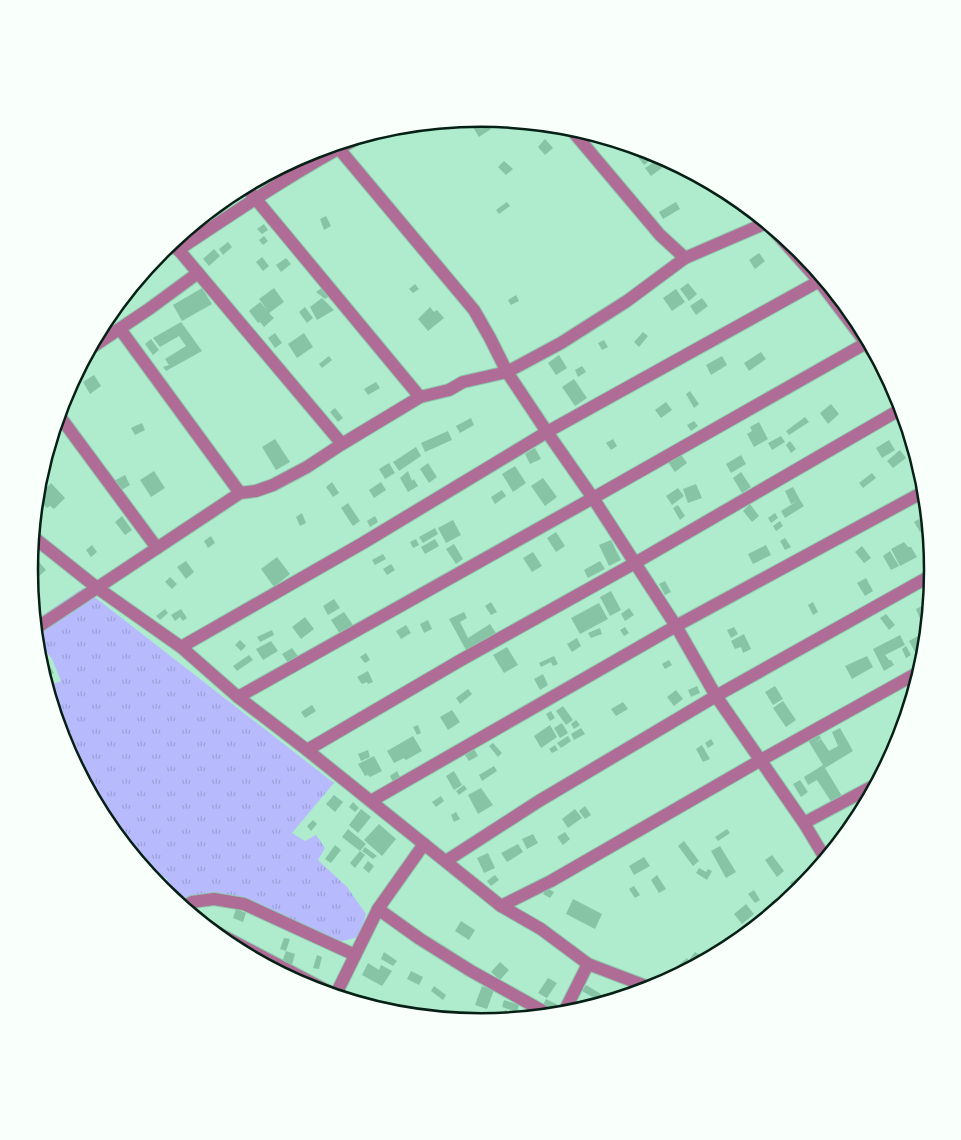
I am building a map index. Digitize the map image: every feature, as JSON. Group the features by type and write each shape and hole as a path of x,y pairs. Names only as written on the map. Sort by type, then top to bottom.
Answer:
{"street":[{"path":"579,139 660,235 685,258"},
{"path":"341,150 474,310 507,372 593,498 676,626 716,696 804,823 822,853"},
{"path":"184,241 255,199 318,159"},
{"path":"250,192 420,398"},
{"path":"41,625 240,493 273,485 307,467 420,398 449,390 463,382 507,372 561,343 619,306 685,258 759,226"},
{"path":"177,248 342,444"},
{"path":"107,333 120,329 198,273"},
{"path":"182,647 363,543 547,432 817,282"},
{"path":"120,329 240,493"},
{"path":"238,697 862,345"},
{"path":"307,750 895,413"},
{"path":"63,421 157,548"},
{"path":"371,801 676,626 917,495"},
{"path":"38,541 96,587 182,647 238,697 501,906 541,929 588,964 639,983"},
{"path":"446,861 539,801 716,696 924,580"},
{"path":"501,906 551,881 761,760 910,678"},
{"path":"804,823 865,790"},
{"path":"339,989 378,909 424,844"},
{"path":"189,903 214,898 244,904 355,955"},
{"path":"378,909 420,939 471,971 539,1009"},
{"path":"568,1004 588,964"}],"green space":[{"path":"83,588 334,783 292,833 305,841 316,835 325,848 318,860 347,887 366,914 359,937 338,942 237,896 190,898 181,896 167,883 167,879 155,870 129,840 112,816 83,766 71,740 53,685 61,681 52,659 45,650 40,617"}],"building":[{"path":"473,127 490,127 491,129 479,137"},
{"path":"545,139 553,148 545,155 538,147"},
{"path":"637,156 650,161 644,165"},
{"path":"504,161 513,169 506,175 498,167"},
{"path":"653,162 662,168 651,176 645,168"},
{"path":"507,202 510,206 499,214 496,210"},
{"path":"676,202 680,209 663,219 659,212"},
{"path":"326,216 331,226 324,230 320,219"},
{"path":"264,224 268,230 262,234 257,229"},
{"path":"264,236 268,241 263,245 259,240"},
{"path":"228,242 232,247 223,255 219,249"},
{"path":"214,249 220,256 209,266 203,259"},
{"path":"759,253 765,261 755,269 749,260"},
{"path":"262,257 269,266 263,271 256,262"},
{"path":"286,258 291,264 281,272 276,265"},
{"path":"688,283 697,294 689,301 680,289"},
{"path":"415,284 419,289 413,293 409,289"},
{"path":"326,285 333,294 325,299 316,292"},
{"path":"202,288 212,304 182,321 173,305"},
{"path":"274,288 284,302 269,313 274,318 264,327 260,322 258,323 249,311 260,302 268,311 259,299"},
{"path":"676,289 685,302 672,311 663,298"},
{"path":"516,295 519,301 511,305 508,300"},
{"path":"322,298 334,310 317,320 310,307"},
{"path":"702,298 708,306 696,315 690,306"},
{"path":"305,307 313,318 307,323 299,312"},
{"path":"430,307 434,312 437,310 444,318 428,331 418,319"},
{"path":"181,322 202,351 166,371 163,367 169,365 165,359 186,346 179,336 160,347 153,338"},
{"path":"643,332 648,336 639,347 634,342"},
{"path":"275,333 282,343 275,348 268,338"},
{"path":"304,333 313,347 297,358 288,344"},
{"path":"151,339 159,350 153,355 145,344"},
{"path":"604,340 608,347 602,350 598,343"},
{"path":"761,352 766,359 749,371 744,363"},
{"path":"559,355 567,368 556,375 548,363"},
{"path":"329,356 332,360 322,368 319,364"},
{"path":"722,356 727,365 711,375 706,365"},
{"path":"582,366 586,372 578,377 575,370"},
{"path":"94,375 101,386 90,394 83,382"},
{"path":"574,379 587,398 575,406 562,387"},
{"path":"376,382 380,388 368,395 364,389"},
{"path":"690,391 699,404 694,408 686,394"},
{"path":"666,402 672,410 661,418 655,410"},
{"path":"831,404 839,414 828,424 820,413"},
{"path":"335,408 343,418 338,422 330,412"},
{"path":"805,417 809,422 789,435 786,431"},
{"path":"471,418 474,425 460,433 456,426"},
{"path":"694,421 698,426 691,431 687,425"},
{"path":"759,422 768,439 754,447 747,434 752,431 750,427"},
{"path":"142,423 145,430 135,435 131,428"},
{"path":"448,431 452,440 425,452 421,443"},
{"path":"781,436 785,442 772,450 768,443"},
{"path":"275,439 290,462 276,470 262,447"},
{"path":"613,439 617,446 611,450 606,443"},
{"path":"889,440 895,450 882,458 876,448"},
{"path":"790,441 796,449 791,453 786,445"},
{"path":"416,447 421,456 399,471 393,462"},
{"path":"535,448 541,459 530,464 525,454"},
{"path":"900,450 906,458 893,468 887,461"},
{"path":"679,452 687,463 675,472 667,461"},
{"path":"741,455 746,464 731,473 726,464"},
{"path":"389,463 395,473 385,479 379,469"},
{"path":"428,463 437,477 429,483 420,469"},
{"path":"515,466 526,483 513,492 502,474"},
{"path":"154,471 165,488 151,497 140,480"},
{"path":"408,471 412,481 414,479 418,486 408,492 400,478"},
{"path":"741,472 751,487 742,493 733,478"},
{"path":"872,473 876,478 863,488 859,483"},
{"path":"125,475 130,485 118,492 112,482"},
{"path":"543,478 557,497 545,506 531,486"},
{"path":"332,482 339,493 333,497 326,487"},
{"path":"381,482 386,490 374,498 369,490"},
{"path":"51,483 65,498 54,509 50,506 47,508 43,504 45,489"},
{"path":"696,484 702,498 688,503 683,489"},
{"path":"793,487 800,500 791,504 785,491"},
{"path":"678,488 684,496 672,505 666,496"},
{"path":"502,490 506,496 495,504 491,497"},
{"path":"799,500 804,506 785,518 781,511"},
{"path":"348,503 360,521 353,526 341,508"},
{"path":"750,504 759,516 752,522 743,511"},
{"path":"678,505 685,516 680,520 673,508"},
{"path":"302,513 306,523 300,526 296,517"},
{"path":"775,513 778,518 771,523 768,518"},
{"path":"122,516 132,530 125,535 115,522"},
{"path":"375,516 378,522 370,527 367,521"},
{"path":"919,519 922,531 920,532 914,522"},
{"path":"453,520 461,535 446,543 438,528"},
{"path":"780,521 783,526 776,531 773,526"},
{"path":"435,528 438,534 423,543 419,537"},
{"path":"556,532 565,546 556,552 547,538"},
{"path":"211,536 215,543 208,548 204,541"},
{"path":"785,538 791,547 785,550 780,541"},
{"path":"416,539 419,545 413,548 410,542"},
{"path":"435,539 439,546 425,554 421,547"},
{"path":"611,540 621,560 609,566 599,545"},
{"path":"904,542 908,547 911,547 917,557 900,566 891,549"},
{"path":"454,544 463,559 456,564 446,549"},
{"path":"92,545 97,552 91,557 86,550"},
{"path":"766,545 771,555 753,564 748,554"},
{"path":"862,546 871,558 864,563 855,552"},
{"path":"890,551 899,566 891,570 883,556"},
{"path":"533,552 542,566 532,572 523,558"},
{"path":"383,554 386,559 375,565 372,560"},
{"path":"277,557 290,574 274,587 261,569"},
{"path":"186,561 194,572 186,579 177,567"},
{"path":"600,561 605,569 588,578 584,570"},
{"path":"38,563 46,570 38,577 38,570"},
{"path":"391,564 395,570 387,575 383,569"},
{"path":"170,577 177,584 172,589 165,582"},
{"path":"866,578 873,591 865,596 857,583"},
{"path":"665,581 671,592 665,595 659,584"},
{"path":"611,591 621,610 610,616 600,597"},
{"path":"334,599 340,608 328,615 323,606"},
{"path":"491,602 497,612 491,615 485,606"},
{"path":"813,602 818,612 813,615 808,605"},
{"path":"599,603 608,619 580,634 571,618"},
{"path":"922,606 920,619 916,609"},
{"path":"629,608 634,615 625,621 621,614"},
{"path":"165,609 168,613 160,620 156,616"},
{"path":"181,609 187,618 183,621 180,617 175,621 171,615"},
{"path":"344,612 355,628 342,637 331,620"},
{"path":"464,612 467,618 460,622 468,638 490,624 496,633 466,650 449,619"},
{"path":"886,614 895,625 889,630 880,618"},
{"path":"305,617 314,629 301,639 292,627"},
{"path":"428,620 432,629 424,633 420,624"},
{"path":"406,625 411,633 401,639 396,631"},
{"path":"625,627 629,633 624,636 620,630"},
{"path":"734,627 738,634 731,638 727,630"},
{"path":"600,628 602,634 591,638 588,633"},
{"path":"272,630 274,635 260,642 257,637"},
{"path":"744,634 751,649 743,653 741,647 735,649 731,641"},
{"path":"900,635 905,645 885,655 894,665 884,671 873,649"},
{"path":"919,636 916,653 909,641"},
{"path":"577,638 581,646 572,652 567,644"},
{"path":"240,640 246,646 241,651 235,645"},
{"path":"271,641 278,651 263,660 256,649"},
{"path":"906,646 911,655 906,658 902,649"},
{"path":"507,647 518,665 504,673 493,655"},
{"path":"292,648 300,659 290,666 282,654"},
{"path":"366,653 370,660 365,663 360,657"},
{"path":"249,655 253,660 237,671 233,666"},
{"path":"554,656 558,664 553,666 551,662 541,667 539,663"},
{"path":"867,656 873,667 852,679 845,666"},
{"path":"669,660 672,665 665,669 662,664"},
{"path":"48,663 54,673 51,675"},
{"path":"368,671 373,682 362,684 357,677"},
{"path":"543,674 548,685 540,690 534,679"},
{"path":"697,686 700,693 691,697 688,690"},
{"path":"775,686 783,699 773,705 765,692"},
{"path":"468,689 472,694 460,704 456,698"},
{"path":"676,690 683,699 674,706 667,697"},
{"path":"783,701 796,720 786,727 773,708"},
{"path":"623,702 628,709 616,716 611,709"},
{"path":"312,705 316,711 305,718 301,712"},
{"path":"563,706 573,720 566,725 556,711"},
{"path":"452,710 460,722 448,730 440,717"},
{"path":"551,711 555,718 550,721 546,714"},
{"path":"576,720 580,725 574,729 571,724"},
{"path":"562,723 568,733 560,738 554,728"},
{"path":"418,725 421,733 417,735 413,727"},
{"path":"550,725 557,737 541,748 534,736"},
{"path":"581,728 585,734 574,740 571,734"},
{"path":"840,728 853,751 825,768 842,796 832,803 817,780 808,785 804,777 823,765 806,737 816,730 821,738 815,743 821,739 829,751 838,746 832,732"},
{"path":"413,736 422,751 406,760 404,758 394,763 387,751"},
{"path":"568,736 571,741 561,748 557,743"},
{"path":"711,739 714,744 708,748 705,743"},
{"path":"493,743 502,753 498,757 489,746"},
{"path":"555,745 558,750 552,753 549,749"},
{"path":"702,745 710,759 703,762 696,749"},
{"path":"474,749 478,756 469,761 465,755"},
{"path":"368,750 370,757 361,761 358,754"},
{"path":"374,756 382,771 370,777 368,775 365,776 358,764"},
{"path":"494,766 497,771 482,781 479,775"},
{"path":"397,771 400,777 393,782 390,776"},
{"path":"454,771 462,785 454,790 446,776"},
{"path":"800,780 808,792 801,797 793,784"},
{"path":"464,785 467,789 459,795 456,791"},
{"path":"481,788 493,805 478,814 468,795"},
{"path":"334,795 343,802 335,812 326,804"},
{"path":"441,796 444,801 436,807 432,802"},
{"path":"353,802 359,808 355,812 349,807"},
{"path":"585,806 591,815 585,819 579,811"},
{"path":"361,809 371,817 358,833 349,825"},
{"path":"575,809 582,818 568,828 562,819"},
{"path":"456,812 460,819 454,822 451,815"},
{"path":"313,820 317,824 311,831 307,826"},
{"path":"379,824 396,839 382,856 364,840"},
{"path":"348,829 366,844 360,851 342,837"},
{"path":"727,829 730,833 718,841 715,837"},
{"path":"565,832 570,839 563,845 557,837"},
{"path":"533,834 538,843 527,849 522,839"},
{"path":"684,841 699,861 693,866 678,846"},
{"path":"518,844 523,852 507,862 501,853"},
{"path":"335,845 341,850 331,863 325,859"},
{"path":"720,846 736,872 726,878 711,851"},
{"path":"365,847 377,856 373,859 362,851"},
{"path":"360,851 365,855 355,868 350,863"},
{"path":"488,853 495,868 484,873 477,858"},
{"path":"772,855 784,871 777,877 765,860"},
{"path":"644,857 650,866 634,875 629,866"},
{"path":"368,861 374,866 369,873 363,868"},
{"path":"699,868 706,872 708,869 712,871 707,880 696,873"},
{"path":"495,875 499,880 491,886 487,881"},
{"path":"657,875 666,889 659,893 651,880"},
{"path":"802,875 792,885 790,883"},
{"path":"634,886 640,895 635,898 629,889"},
{"path":"547,888 554,892 550,898 543,894"},
{"path":"754,890 760,900 755,903 748,894"},
{"path":"573,899 602,914 595,929 566,914"},
{"path":"746,904 754,914 742,924 734,914"},
{"path":"236,909 246,913 243,922 233,918"},
{"path":"461,921 475,930 469,940 455,931"},
{"path":"284,938 290,939 286,951 280,949"},
{"path":"286,951 295,954 292,965 282,962"},
{"path":"384,952 397,961 393,966 381,959"},
{"path":"695,952 700,955 689,960"},
{"path":"317,955 322,957 319,969 313,968"},
{"path":"687,958 689,961 677,967"},
{"path":"500,962 509,970 500,980 491,972"},
{"path":"368,963 379,970 381,965 392,971 382,986 362,975"},
{"path":"411,971 423,977 419,985 407,979"},
{"path":"548,978 557,983 547,998 538,993"},
{"path":"586,985 601,994 595,998 582,991"},
{"path":"434,986 446,995 443,1000 431,991"},
{"path":"482,986 494,990 487,1009 475,1005"},
{"path":"546,999 558,1005 544,1008 542,1007"},
{"path":"504,1000 519,1005 517,1011 502,1007"}]}
